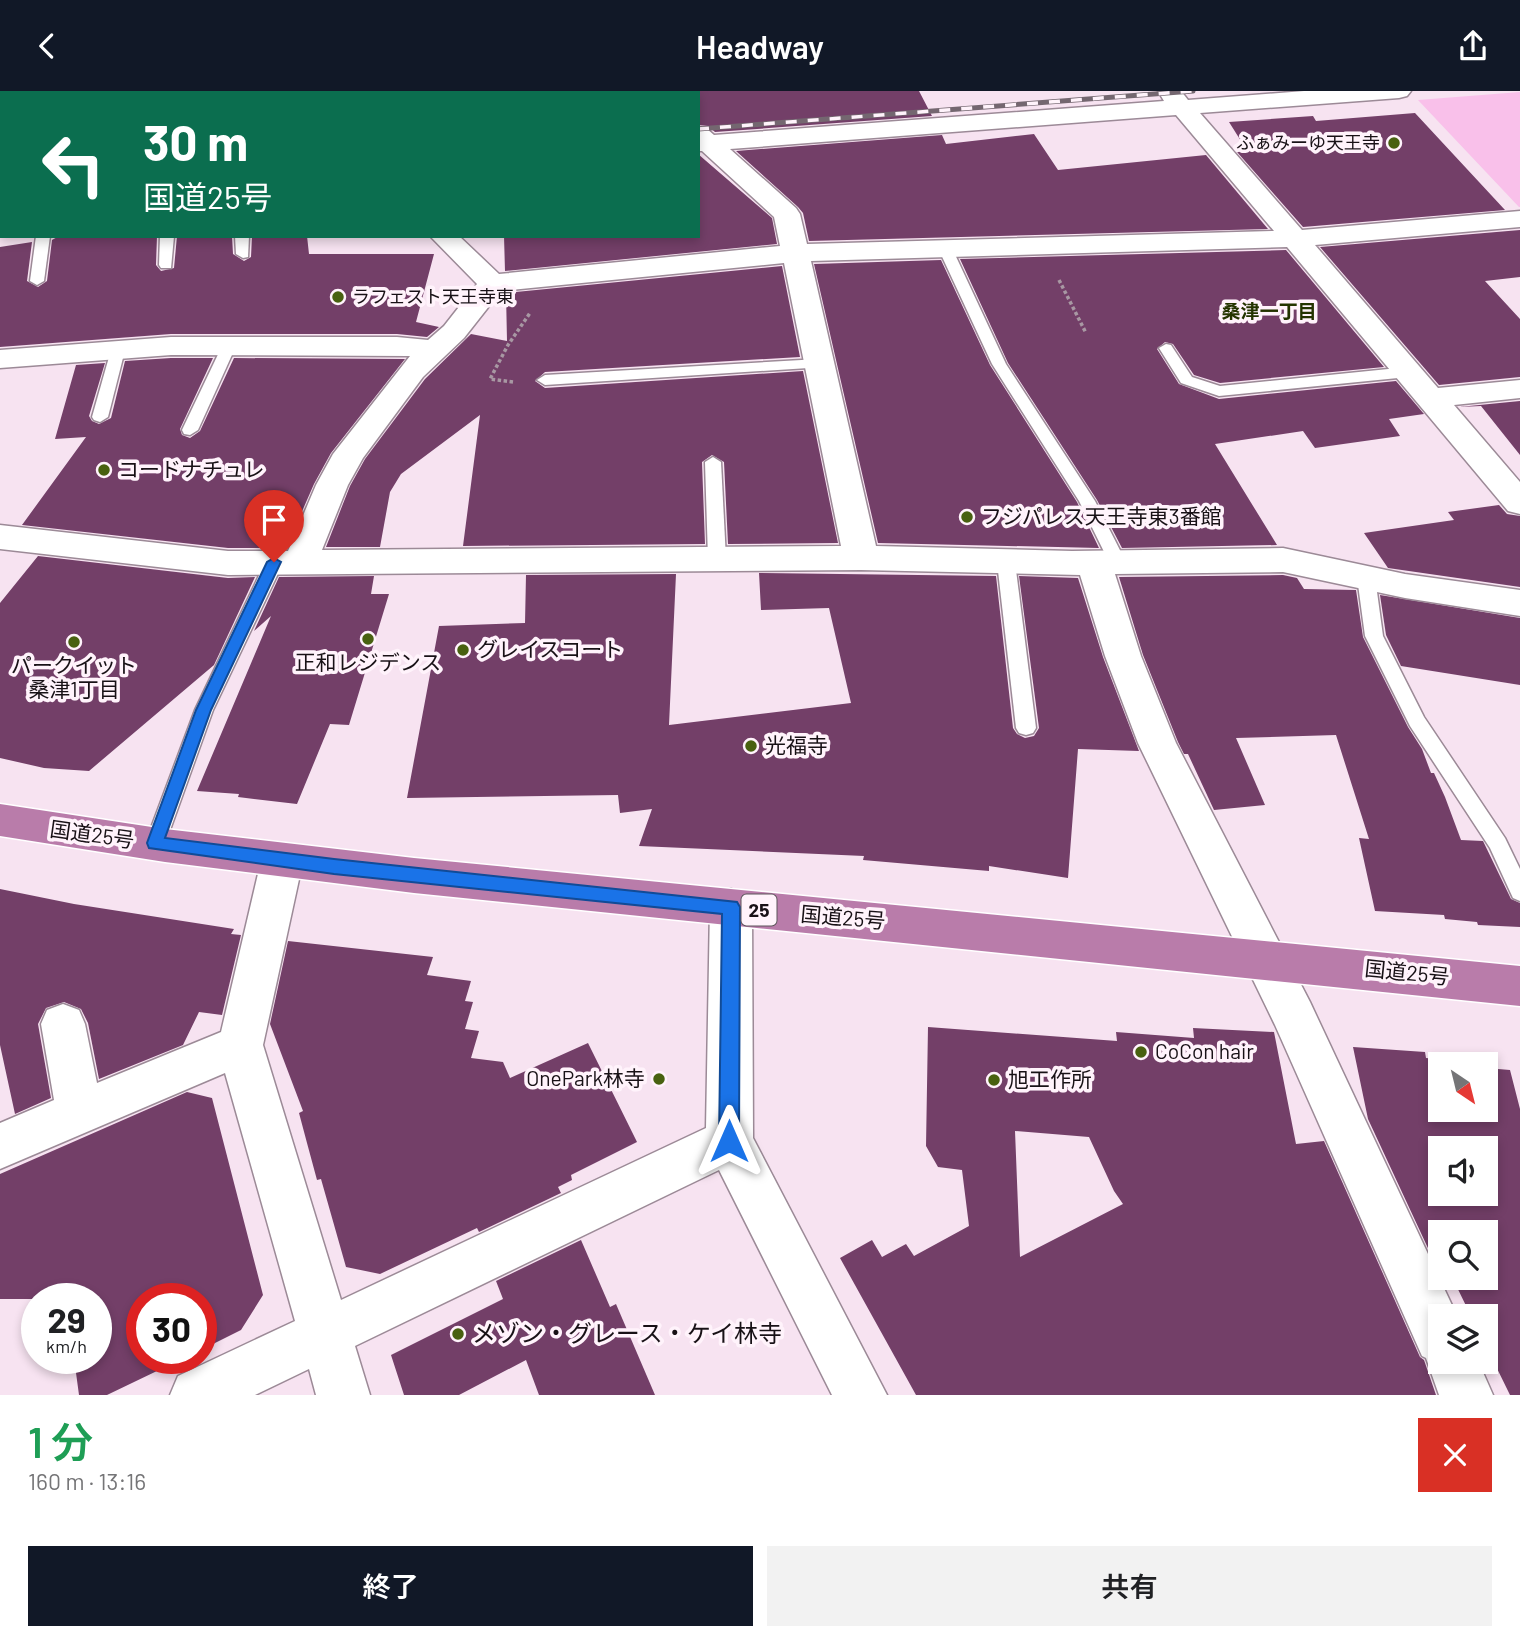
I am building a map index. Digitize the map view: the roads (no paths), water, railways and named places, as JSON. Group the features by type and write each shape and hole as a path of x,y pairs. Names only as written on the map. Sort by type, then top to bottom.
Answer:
{"highway":[{"name":"国道25号","path":"0,820 282,861 731,907 1265,957 1520,986"}],"street":[{"path":"702,140 1175,99 1399,91"},
{"path":"1175,99 1520,503"},
{"path":"702,140 787,214 861,558"},
{"path":"445,238 492,283 797,253 1295,239 1520,219"},
{"path":"287,562 349,454 412,371 454,333 492,283"},
{"path":"0,359 118,350 229,346 397,346 435,350"},
{"path":"1430,398 1520,389"},
{"path":"0,537 228,563 861,558 1105,563 1283,559 1366,577 1520,603"},
{"path":"1105,563 1123,656 1157,743 1265,957 1428,1312"},
{"path":"282,861 240,1045 343,1395"},
{"path":"731,907 729,1141 860,1395"},
{"path":"63,1024 80,1113"},
{"path":"0,1146 240,1045"},
{"path":"197,1395 729,1141"},
{"path":"1457,1374 1466,1395"}],"lane":[{"path":"37,281 43,238"},
{"path":"166,265 167,238"},
{"path":"242,238 243,254"},
{"path":"945,248 999,364 1087,501 1105,563"},
{"path":"190,430 229,346"},
{"path":"1166,348 1186,380 1219,391 1408,372"},
{"path":"100,417 118,350"},
{"path":"545,380 819,364"},
{"path":"713,461 717,559"},
{"path":"155,843 204,710 287,562"},
{"path":"1006,562 1027,728"},
{"path":"1366,577 1374,636 1417,721 1498,844 1520,892"}],"railway":[{"path":"700,129 1193,91"}],"place":[{"name":"ふぁみーゆ天王寺","path":"1394,143"},
{"name":"ラフェスト天王寺東","path":"338,297"},
{"name":"コードナチュレ","path":"104,470"},
{"name":"フジパレス天王寺東3番館","path":"967,517"},
{"name":"正和レジデンス","path":"368,639"},
{"name":"パークイット 桑津1丁目","path":"74,642"},
{"name":"グレイスコート","path":"463,650"},
{"name":"光福寺","path":"751,746"},
{"name":"CoCon hair","path":"1141,1052"},
{"name":"OnePark林寺","path":"659,1079"},
{"name":"旭工作所","path":"994,1080"},
{"name":"メゾン・グレース・ケイ林寺","path":"458,1334"}],"district":[{"name":"桑津一丁目","path":"1269,311"}]}
